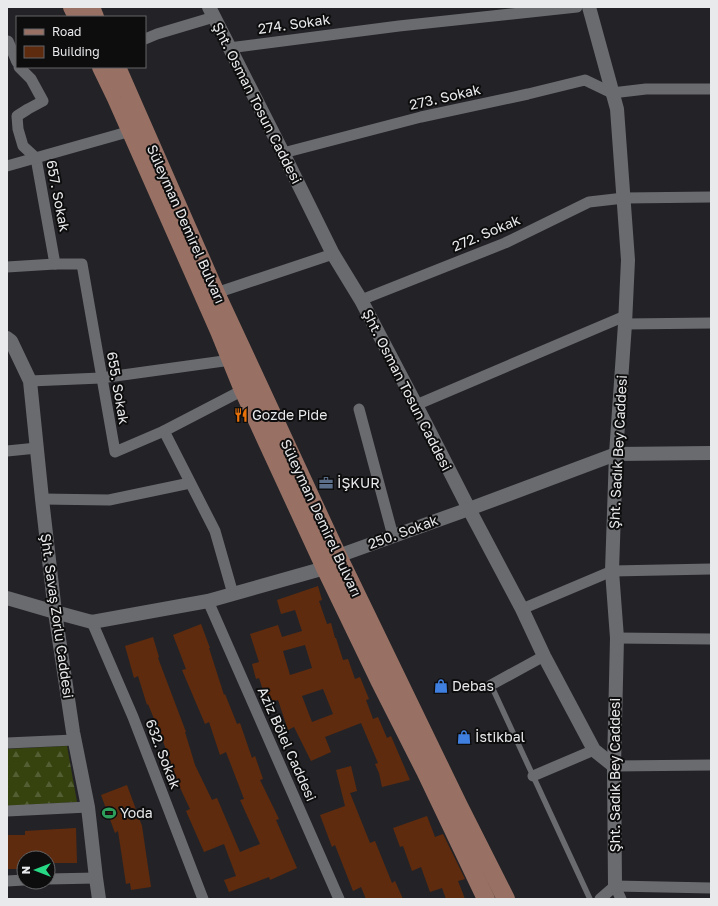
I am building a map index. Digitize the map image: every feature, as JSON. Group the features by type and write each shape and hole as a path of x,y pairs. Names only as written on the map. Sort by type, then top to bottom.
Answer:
{"main road":[{"path":"72,7 76,16"},
{"name":"Süleyman Demirel Bulvarı","path":"101,68 131,131 219,331 242,390 506,899"},
{"name":"Süleyman Demirel Bulvarı","path":"117,68 332,562 377,675 486,899"}],"street":[{"name":"274. Sokak","path":"229,48 399,26 577,7"},
{"name":"Şht. Sadık Bey Caddesi","path":"589,7 617,110 628,260 616,454 612,571 617,638 614,766 615,886 621,899"},
{"name":"Şht. Osman Tosun Caddesi","path":"211,12 333,254 361,300 594,750 614,766"},
{"path":"146,39 211,12"},
{"path":"11,40 16,58"},
{"name":"657. Sokak","path":"20,68 31,79 43,101 17,116 18,129 23,146 36,158 55,264"},
{"name":"273. Sokak","path":"283,153 421,117 585,80 612,93"},
{"path":"612,93 646,89 711,89"},
{"path":"7,166 131,131"},
{"name":"272. Sokak","path":"361,300 505,243 590,202 624,198 711,197"},
{"path":"216,293 333,254"},
{"name":"655. Sokak","path":"7,268 55,264 82,264 115,452 164,431 242,390"},
{"path":"416,405 625,320 711,323"},
{"name":"Şht. Savaş Zorlu Caddesi","path":"7,338 11,341 30,381 55,612 74,740 88,807 99,899"},
{"path":"30,381 101,378 230,360"},
{"path":"359,409 392,536"},
{"path":"164,431 215,531 233,594"},
{"path":"7,451 37,448"},
{"name":"250. Sokak","path":"92,622 208,601 233,594 332,562 392,536 616,454 711,453"},
{"path":"42,499 109,500 190,483"},
{"path":"522,609 612,571 711,569"},
{"path":"7,598 92,622"},
{"name":"Aziz Bölel Caddesi","path":"208,601 339,899"},
{"name":"632. Sokak","path":"92,622 133,717 203,899"},
{"path":"617,638 711,639"},
{"path":"491,685 544,656"},
{"path":"7,743 74,740"},
{"path":"533,776 594,750"},
{"path":"614,766 711,765"},
{"path":"7,811 88,807"},
{"path":"56,879 96,878"},
{"path":"600,899 615,886 711,888"}],"lane":[{"path":"491,685 590,899"}],"green space":[{"path":"67,746 77,802 7,806 7,749"}],"building":[{"path":"318,586 322,600 319,601 327,624 331,623 343,660 348,659 355,679 360,677 369,699 366,700 373,719 378,717 387,738 391,736 410,780 382,787 379,773 375,764 378,763 361,723 325,737 331,752 311,761 294,727 288,730 278,700 267,703 259,678 256,679 252,664 259,662 250,634 278,625 282,637 302,631 295,610 281,614 277,600","holes":["305,645 312,668 290,675 283,651","323,689 333,714 312,722 302,696"]},
{"path":"201,624 224,695 225,694 237,724 240,723 252,758 255,756 263,779 260,780 279,819 276,820 297,868 270,880 269,877 229,892 224,880 236,876 224,844 204,852 186,811 190,809 175,777 163,741 148,704 147,705 138,676 134,678 125,646 153,637 159,657 158,658 186,732 195,765 212,800 217,798 240,852 260,844 240,800 244,799 226,752 220,755 209,722 205,724 182,670 186,669 173,635"},
{"path":"351,766 357,791 350,793 370,843 375,841 392,883 395,881 403,899 366,899 361,887 353,891 335,845 332,847 320,815 345,806 336,770"},
{"path":"127,785 142,826 151,887 131,890 130,883 126,884 118,831 115,833 101,795"},
{"path":"427,816 435,837 443,834 465,879 458,881 465,899 446,899 442,888 430,892 421,867 412,871 403,846 400,847 393,828"},
{"path":"76,828 77,863 56,863 56,850 16,850 16,869 7,869 7,835 25,835 25,831"}],"place":[{"name":"Gozde Pide","path":"241,415"},
{"name":"İŞKUR","path":"326,483"},
{"name":"Debas","path":"441,686"},
{"name":"İstikbal","path":"464,737"},
{"name":"Yoda","path":"109,813"}]}
